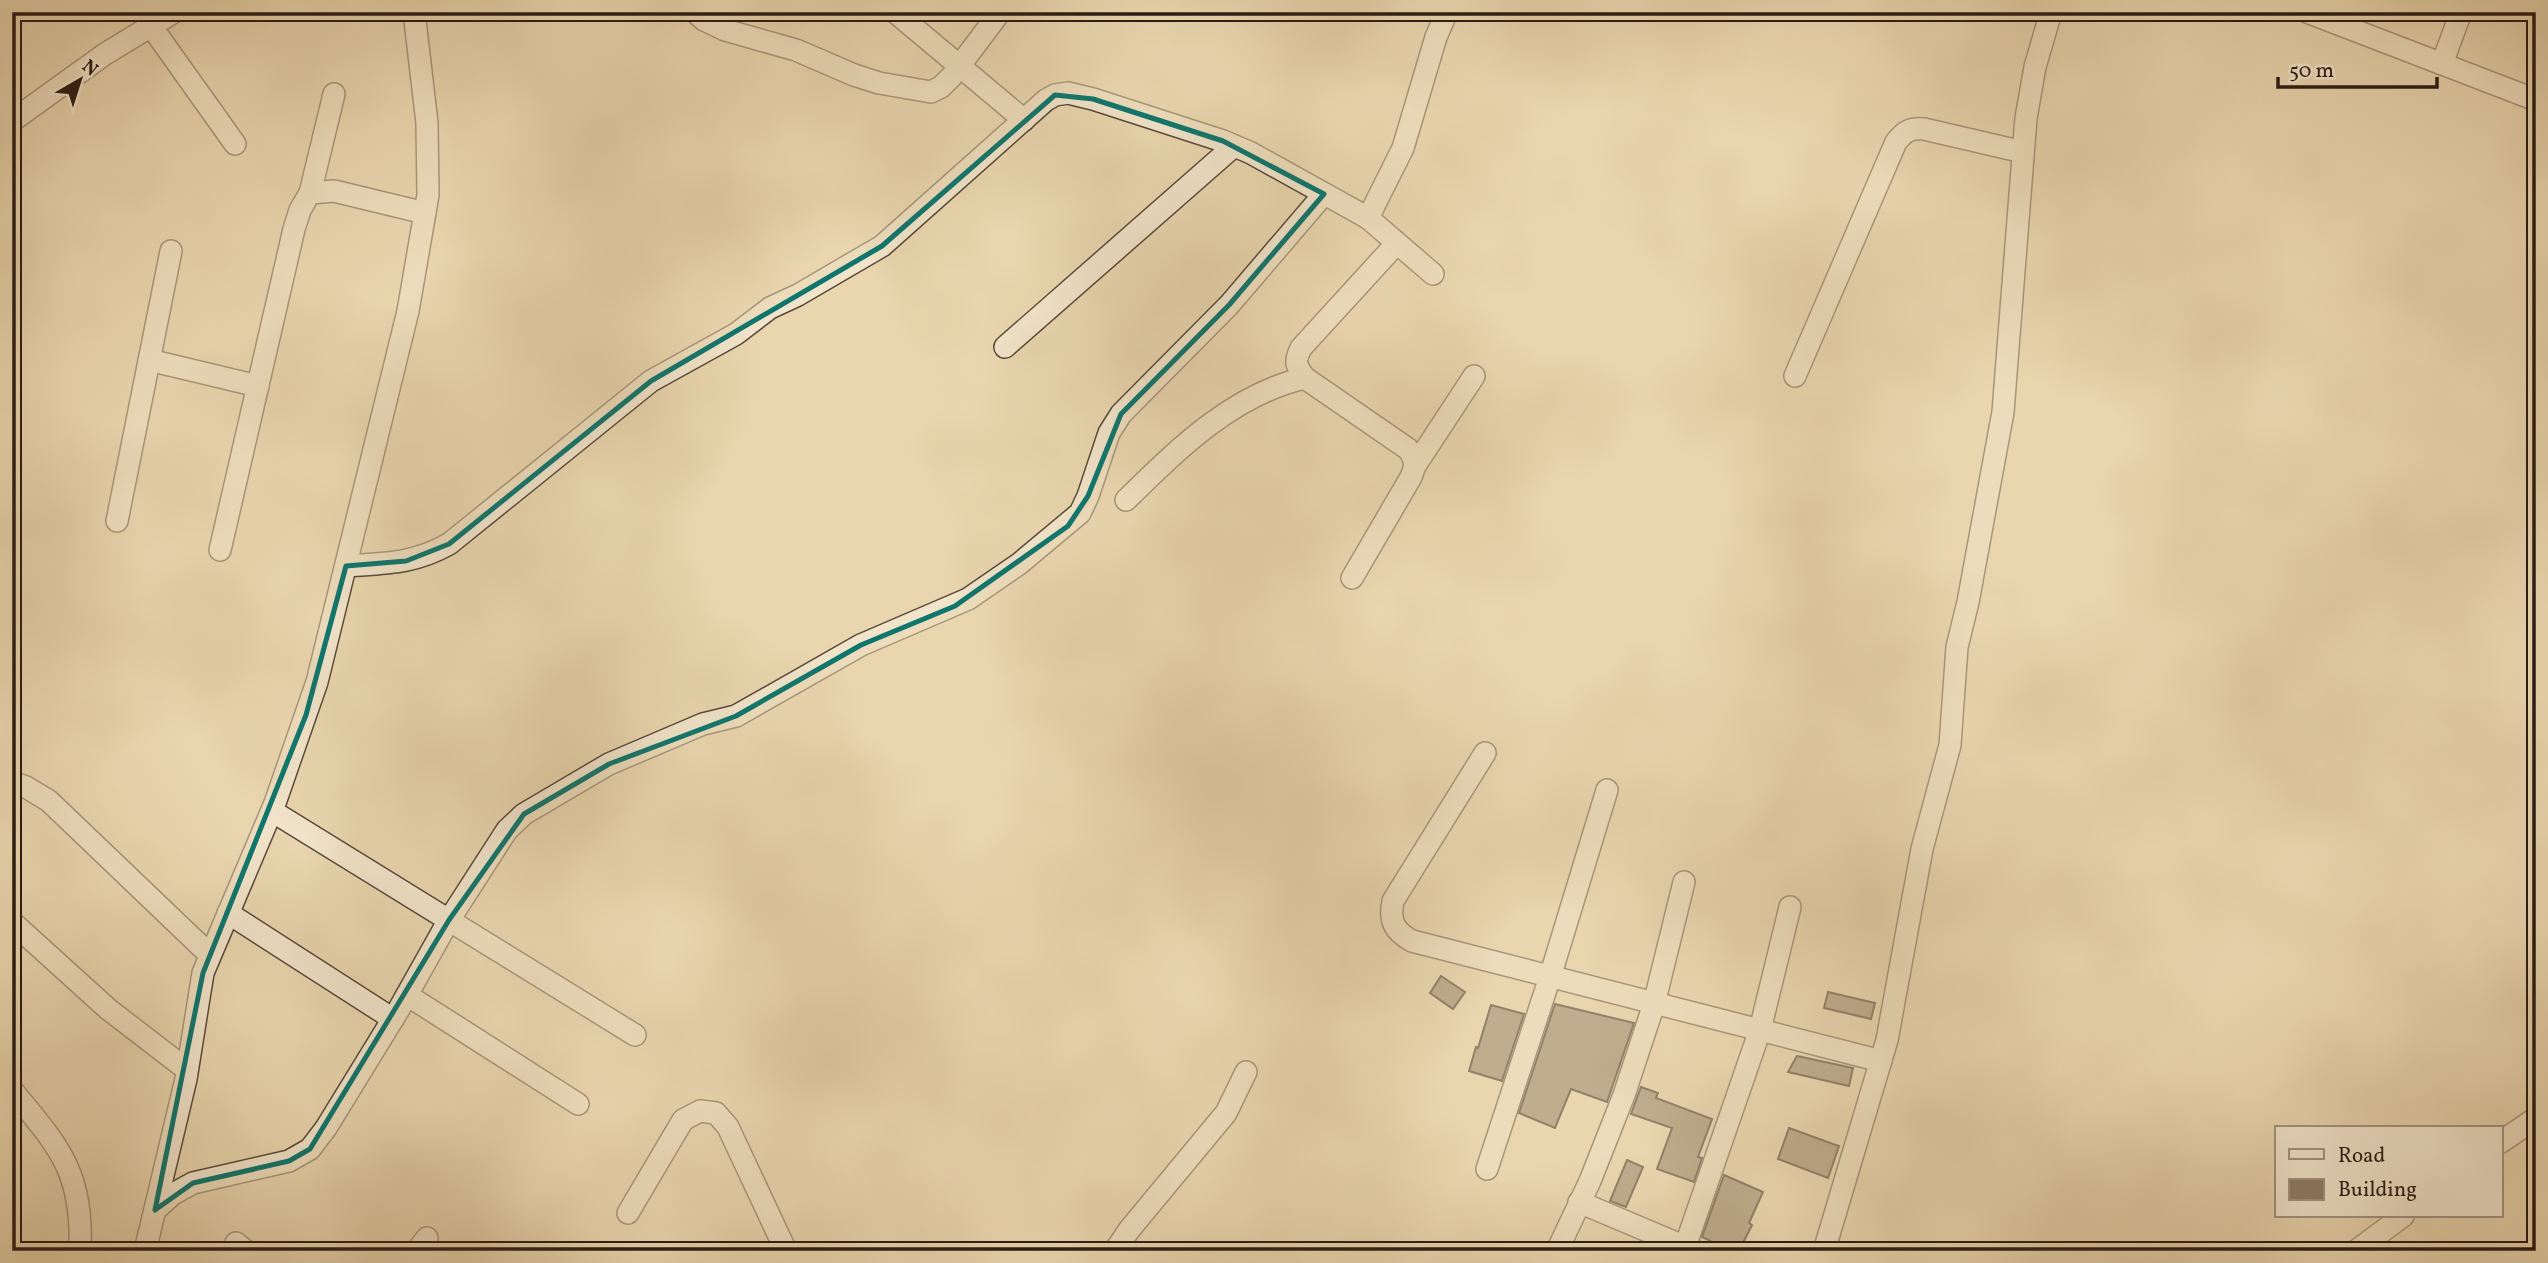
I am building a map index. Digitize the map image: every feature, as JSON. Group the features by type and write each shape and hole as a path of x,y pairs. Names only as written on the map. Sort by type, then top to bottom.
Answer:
{"street":[{"path":"12,121 105,54 174,12"},
{"path":"145,1251 186,1079 201,982 210,954 272,811 317,682 408,311 428,195 427,123 414,12"},
{"path":"695,12 704,20 725,30 796,50 854,75 880,83 931,92 941,87 959,67 1000,12"},
{"path":"895,12 1024,120"},
{"path":"1368,218 1403,148 1436,37 1447,12"},
{"path":"1824,1251 1887,1040 1922,849 1950,745 1957,647 1968,602 2003,412 2029,91 2051,12"},
{"path":"2307,12 2536,100"},
{"path":"2442,64 2461,12"},
{"path":"151,26 235,144"},
{"path":"346,566 406,562 428,556 449,544 650,381 736,334 770,308 798,295 882,246 1046,100 1055,95 1068,93 1093,99 1234,146 1368,218 1433,274"},
{"path":"220,550 294,229 300,210 310,193 334,94"},
{"path":"1795,376 1896,142 1905,131 1913,128 1924,129 2022,152"},
{"path":"1005,346 1234,146"},
{"path":"310,193 334,191 425,213"},
{"path":"155,1210 173,1194 193,1183 289,1161 310,1149 326,1128 407,995 449,920 507,831 524,814 609,764 704,724 736,716 861,645 955,606 1019,564 1068,526 1080,513 1109,433 1121,414 1229,305 1324,194"},
{"path":"1397,243 1301,348 1295,359 1305,378 1408,449 1415,458 1415,467"},
{"path":"117,520 171,251"},
{"path":"149,360 258,386"},
{"path":"1352,578 1415,467 1474,376"},
{"path":"1126,500 1184,444 1227,414 1283,383 1305,378"},
{"path":"1485,753 1393,901 1393,926 1399,934 1412,941 1881,1061"},
{"path":"12,782 49,801 210,954"},
{"path":"1487,1169 1550,977 1607,790"},
{"path":"272,811 635,1035"},
{"path":"1557,1251 1624,1095 1654,1004 1684,882"},
{"path":"1579,1202 1690,1249 1760,1030 1790,907"},
{"path":"228,913 393,1018"},
{"path":"12,922 108,1009 186,1069"},
{"path":"407,995 578,1104"},
{"path":"1115,1251 1129,1230 1226,1113 1246,1072"},
{"path":"12,1090 47,1132 70,1170 81,1224 80,1251"},
{"path":"628,1213 682,1120 699,1111 716,1113 728,1127 786,1251"},
{"path":"2502,1141 2536,1118"},
{"path":"2356,1251 2400,1218"}],"highlighted area":[{"path":"1055,95 1093,99 1223,141 1324,194 1229,305 1121,414 1088,496 1068,526 955,606 861,645 736,716 609,764 524,814 449,920 310,1149 289,1161 193,1183 155,1210 203,973 306,715 346,566 406,561 449,544 651,381 882,246"}],"building":[{"path":"1441,976 1465,992 1453,1009 1430,993"},
{"path":"1828,992 1875,1003 1871,1019 1824,1008"},
{"path":"1555,1004 1634,1023 1607,1102 1571,1089 1555,1128 1519,1113"},
{"path":"1491,1005 1524,1014 1502,1081 1469,1071"},
{"path":"1797,1056 1853,1068 1849,1086 1788,1072"},
{"path":"1641,1087 1658,1093 1656,1098 1712,1119 1698,1157 1702,1158 1694,1182 1657,1169 1672,1128 1631,1114"},
{"path":"1789,1128 1839,1146 1828,1178 1778,1159"},
{"path":"1627,1160 1643,1167 1626,1207 1610,1201"},
{"path":"1724,1175 1763,1192 1749,1223 1752,1225 1739,1251 1731,1251 1702,1237"}]}
